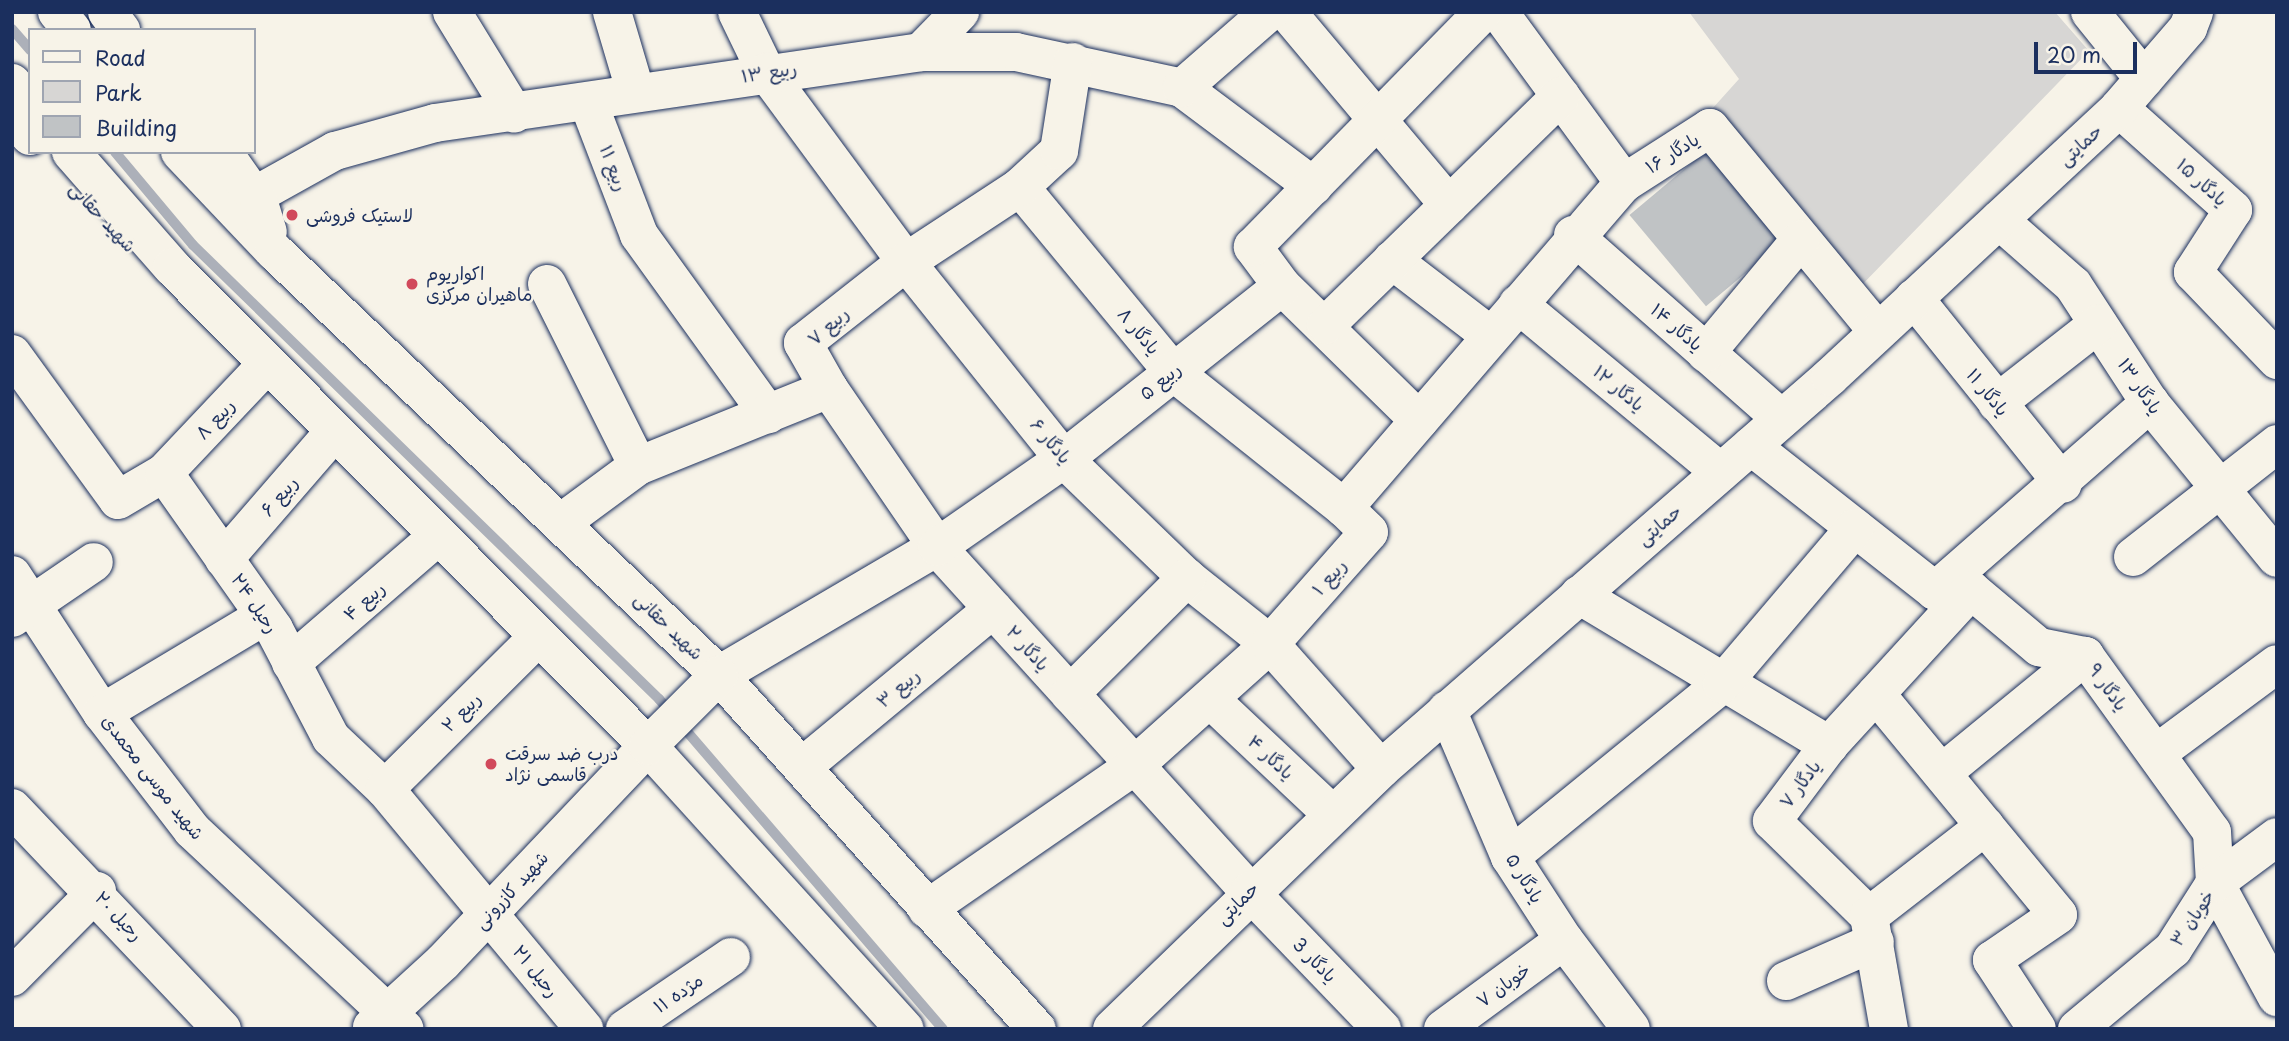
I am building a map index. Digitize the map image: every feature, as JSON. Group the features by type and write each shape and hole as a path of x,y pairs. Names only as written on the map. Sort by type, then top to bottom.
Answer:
{"street":[{"path":"57,12 70,28"},
{"path":"107,12 119,28"},
{"path":"452,12 514,113"},
{"path":"611,12 636,93"},
{"name":"یادگار ۶","path":"737,12 766,72 906,262 1064,458 1187,578 1270,644 1381,769"},
{"path":"921,52 960,12"},
{"path":"1269,12 1182,88 1312,186"},
{"path":"1287,12 1374,123 1449,205"},
{"path":"1419,420 1326,325 1282,286 1253,247 1483,12"},
{"path":"1344,508 1492,336 1573,236 1624,183 1499,12"},
{"path":"2090,12 2144,79"},
{"name":"حمایتی","path":"1112,1029 1249,891 1381,769 1782,419 1999,220 2119,108 2199,18"},
{"name":"ربیع ۱۳","path":"254,196 335,151 435,123 588,102 766,72 921,52 1016,52 1073,62 1182,88"},
{"name":"ربیع ۷","path":"829,389 803,343 906,262 1020,187 1059,150 1073,62"},
{"path":"12,83 28,102"},
{"path":"1326,325 1561,96"},
{"name":"ربیع ۱۱","path":"588,102 639,235 768,414"},
{"name":"یادگار ۱۵","path":"2119,108 2234,210 2193,272 2277,360"},
{"path":"12,116 28,134"},
{"name":"یادگار ۱۶","path":"1624,183 1710,128 1878,332"},
{"name":"شهید حقانی","path":"46,154 120,239 139,256 161,255 436,538 648,746 905,1029"},
{"path":"74,154 161,255"},
{"path":"184,154 217,169"},
{"name":"شهید حقانی","path":"217,169 254,196 274,251"},
{"name":"شهید حقانی","path":"217,169 274,251 562,522 719,675 1037,1029"},
{"name":"یادگار ۸","path":"1020,187 1172,371 1344,508"},
{"name":"یادگار ۱۳","path":"1999,220 2073,285 2150,403 2277,558"},
{"name":"یادگار ۱۴","path":"1573,236 1782,419"},
{"path":"1706,353 1801,239"},
{"path":"1392,260 1492,336"},
{"path":"547,284 638,467"},
{"name":"ربیع ۵","path":"719,675 937,547 1064,458 1282,286"},
{"name":"یادگار ۱۱","path":"1914,299 2063,484"},
{"name":"یادگار ۱۲","path":"1518,303 1720,472"},
{"path":"1997,403 2098,324"},
{"path":"12,354 118,500 164,473"},
{"name":"ربیع ۸","path":"164,473 267,364"},
{"path":"562,522 638,467 829,389"},
{"name":"یادگار ۲","path":"829,389 937,547 1249,891"},
{"path":"1829,744 1876,694 1953,590 2150,403"},
{"name":"ربیع ۶","path":"224,559 334,432"},
{"path":"2133,556 2217,488 2277,444"},
{"name":"یادگار ۹","path":"1751,446 1855,528 2039,647 2085,656 2212,832 2215,884 2277,997"},
{"name":"رحیل ۲۴","path":"164,473 264,616 331,738 385,789 489,913"},
{"name":"ربیع ۱","path":"927,909 1134,766 1211,700 1270,644 1368,532 1344,508"},
{"path":"1510,857 1722,684 1855,528"},
{"name":"ربیع ۴","path":"291,663 436,538"},
{"path":"23,612 94,562"},
{"name":"شهید موسی محمدی","path":"12,575 23,612 192,830 388,1023"},
{"path":"1070,694 1187,578"},
{"name":"یادگار ۷","path":"1579,595 1722,684 1829,744 1772,821 1872,929"},
{"name":"ربیع ۳","path":"802,767 993,609"},
{"path":"102,713 264,616"},
{"name":"ربیع ۲","path":"385,789 538,637"},
{"path":"1942,773 2085,656"},
{"path":"2157,753 2277,664"},
{"name":"شهید کازرونی","path":"388,1023 489,913 719,675"},
{"path":"1876,694 2058,915 1992,960 2037,1029"},
{"name":"یادگار ۴","path":"1211,700 1332,814"},
{"name":"یادگار ۵","path":"1447,710 1510,857 1564,940 1631,1029"},
{"name":"رحیل ۲۰","path":"12,808 97,891 222,1029"},
{"path":"1786,981 1872,929 1985,826"},
{"name":"خوبان ۳","path":"2077,1029 2173,949 2215,884 2277,837"},
{"path":"12,977 97,891"},
{"name":"یادگار 3","path":"1249,891 1382,1029"},
{"name":"رحیل ۲۱","path":"489,913 584,1029"},
{"path":"1872,929 1889,1029"},
{"name":"خوبان ۷","path":"1443,1029 1564,940"},
{"name":"مژده ۱۱","path":"625,1029 731,957"}],"green space":[{"path":"1689,12 2055,12 2089,51 1857,290 1712,109 1739,79"}],"building":[{"path":"1713,145 1789,236 1706,306 1630,215"}],"waterway":[{"path":"12,29 28,48"},
{"path":"117,154 193,245 659,699 943,1029"}],"place":[{"name":"لاستیک فروشی","path":"292,215"},
{"name":"اکواریوم ماهیران مرکزی","path":"412,284"},
{"name":"درب ضد سرقت قاسمی نژاد","path":"491,764"}]}
